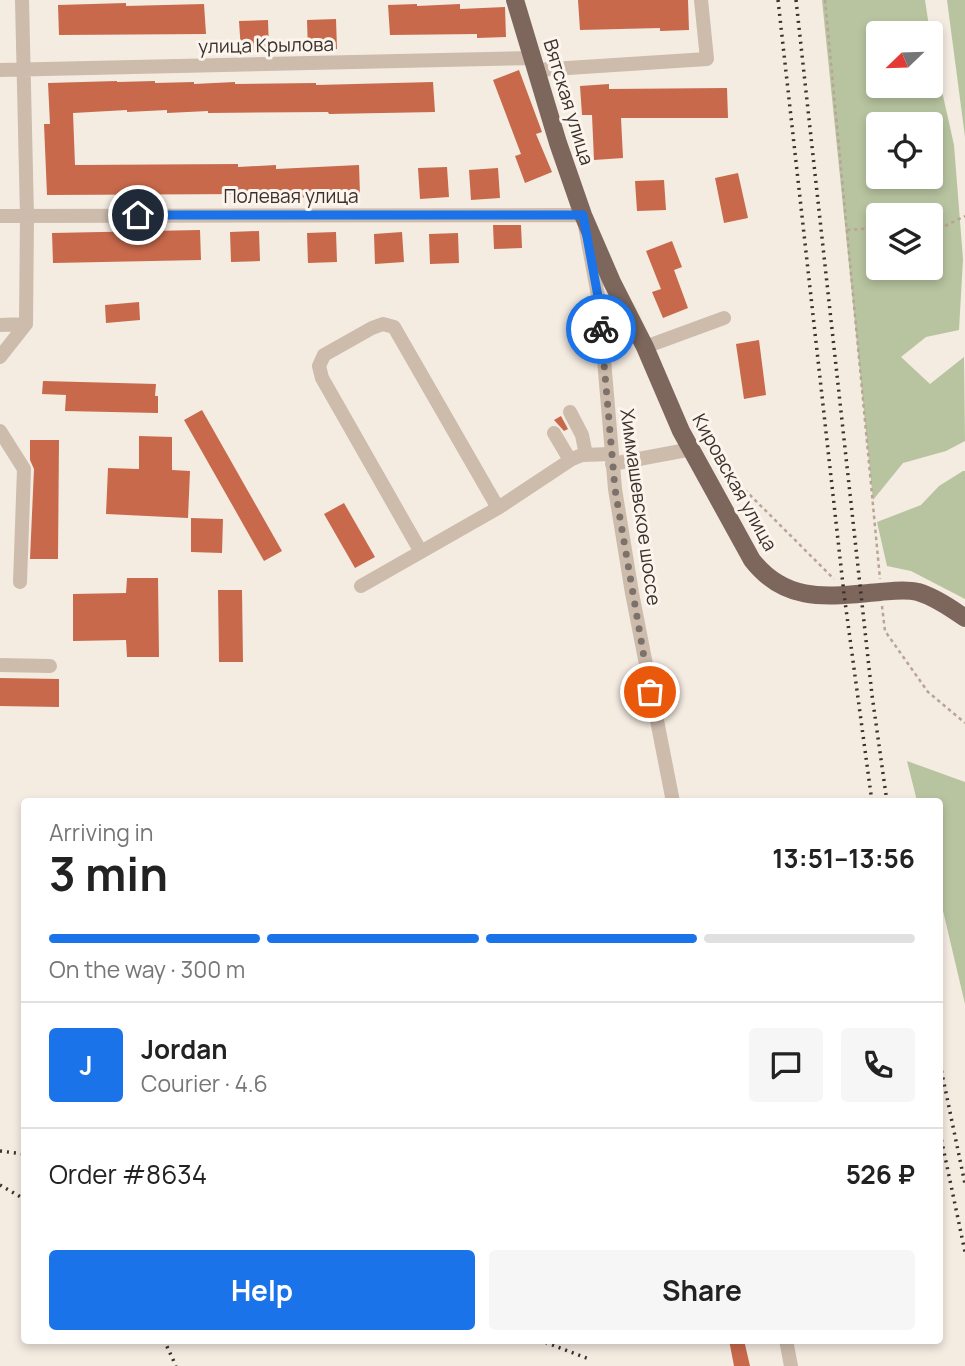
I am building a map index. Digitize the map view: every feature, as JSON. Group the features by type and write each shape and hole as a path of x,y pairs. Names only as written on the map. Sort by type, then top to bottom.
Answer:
{"main road":[{"name":"Вятская улица","path":"515,0 558,143 583,215"},
{"name":"Кировская улица","path":"583,215 681,431 700,451 738,537 766,576 785,588 802,594 828,596 903,590 919,592 945,604 965,618"}],"street":[{"path":"0,356 26,324 27,216 22,0"},
{"name":"улица Крылова","path":"0,70 535,64 707,59 701,0"},
{"name":"Полевая улица","path":"0,216 583,215"},
{"name":"Химмашевское шоссе","path":"583,215 599,302 612,459 632,593 672,798"},
{"path":"645,347 724,318"},
{"path":"0,325 26,324"},
{"path":"421,552 322,377 318,366 324,355 383,324 394,327 498,508"},
{"path":"570,412 582,435 586,455"},
{"path":"0,431 23,469 20,582"},
{"path":"554,433 570,460"},
{"path":"361,586 498,508 570,460 586,455 612,459 700,451"},
{"path":"0,664 50,666"},
{"path":"787,1344 791,1366"}],"path":[{"path":"825,0 885,631 928,692 965,723"},
{"path":"943,226 965,216"},
{"path":"847,230 866,229"},
{"path":"700,451 834,580"}],"green space":[{"path":"822,0 925,0 928,21 866,21 866,98 943,98 943,96 954,145 963,259 959,330 926,337 901,357 930,384 964,357 965,441 946,451 903,463 873,500"},
{"path":"947,0 965,0 965,137"},
{"path":"963,471 965,599 911,571 887,566 877,522 921,505 939,486"},
{"path":"907,761 965,782 965,1004 943,911 943,798 916,798"}],"building":[{"path":"578,0 688,0 689,30 580,30"},
{"path":"126,3 126,6 204,4 206,34 59,35 58,5"},
{"path":"460,4 460,9 505,7 506,37 477,38 477,34 390,35 388,5"},
{"path":"336,19 337,49 308,51 307,20"},
{"path":"268,20 269,50 241,51 239,21"},
{"path":"519,70 542,132 536,134 552,172 525,183 515,156 521,154 493,80"},
{"path":"117,81 316,85 433,82 435,112 167,113 167,110 127,110 73,113 75,165 238,164 238,167 276,165 276,169 359,165 360,195 290,198 290,195 248,194 47,195 44,124 50,124 48,83"},
{"path":"609,84 609,89 727,88 728,118 621,118 623,158 594,160 592,115 582,115 580,86"},
{"path":"447,167 449,197 420,199 418,168"},
{"path":"498,168 500,198 471,200 469,170"},
{"path":"738,173 748,218 724,223 715,178"},
{"path":"664,180 666,210 637,211 635,181"},
{"path":"493,225 521,225 522,248 494,249"},
{"path":"200,230 201,260 53,263 52,233"},
{"path":"259,231 260,261 231,262 230,232"},
{"path":"336,232 337,262 308,263 307,233"},
{"path":"402,232 404,262 375,264 374,234"},
{"path":"458,233 459,263 430,264 429,234"},
{"path":"672,241 682,267 674,270 688,308 663,318 652,292 661,289 646,251"},
{"path":"139,302 140,320 106,323 105,305"},
{"path":"759,340 766,395 744,399 736,344"},
{"path":"43,381 156,384 158,413 65,411 66,395 42,394"},
{"path":"202,410 282,551 264,561 184,420"},
{"path":"561,416 568,429 564,431 554,420"},
{"path":"139,436 172,437 172,470 190,471 188,518 106,514 108,468 139,469"},
{"path":"30,440 59,440 58,559 30,559 34,469 30,460"},
{"path":"344,503 375,557 355,568 324,514"},
{"path":"191,518 223,519 222,553 191,552"},
{"path":"127,578 158,578 159,657 127,657 126,640 73,641 73,594 126,593"},
{"path":"218,590 242,590 243,662 219,662"},
{"path":"0,678 59,679 59,707 0,706"},
{"path":"730,1344 745,1344 750,1366 734,1366"}],"railway":[{"path":"778,0 844,594 871,798"},
{"path":"796,0 872,695 886,798"},
{"path":"943,1078 965,1184"},
{"path":"943,1147 965,1252"},
{"path":"0,1151 21,1154"},
{"path":"0,1185 21,1197"},
{"path":"166,1344 176,1366"},
{"path":"550,1344 589,1359"}],"way so far":[{"path":"601,329 615,489 650,692"}],"route":[{"path":"138,215 583,215 599,302 601,329"}]}
